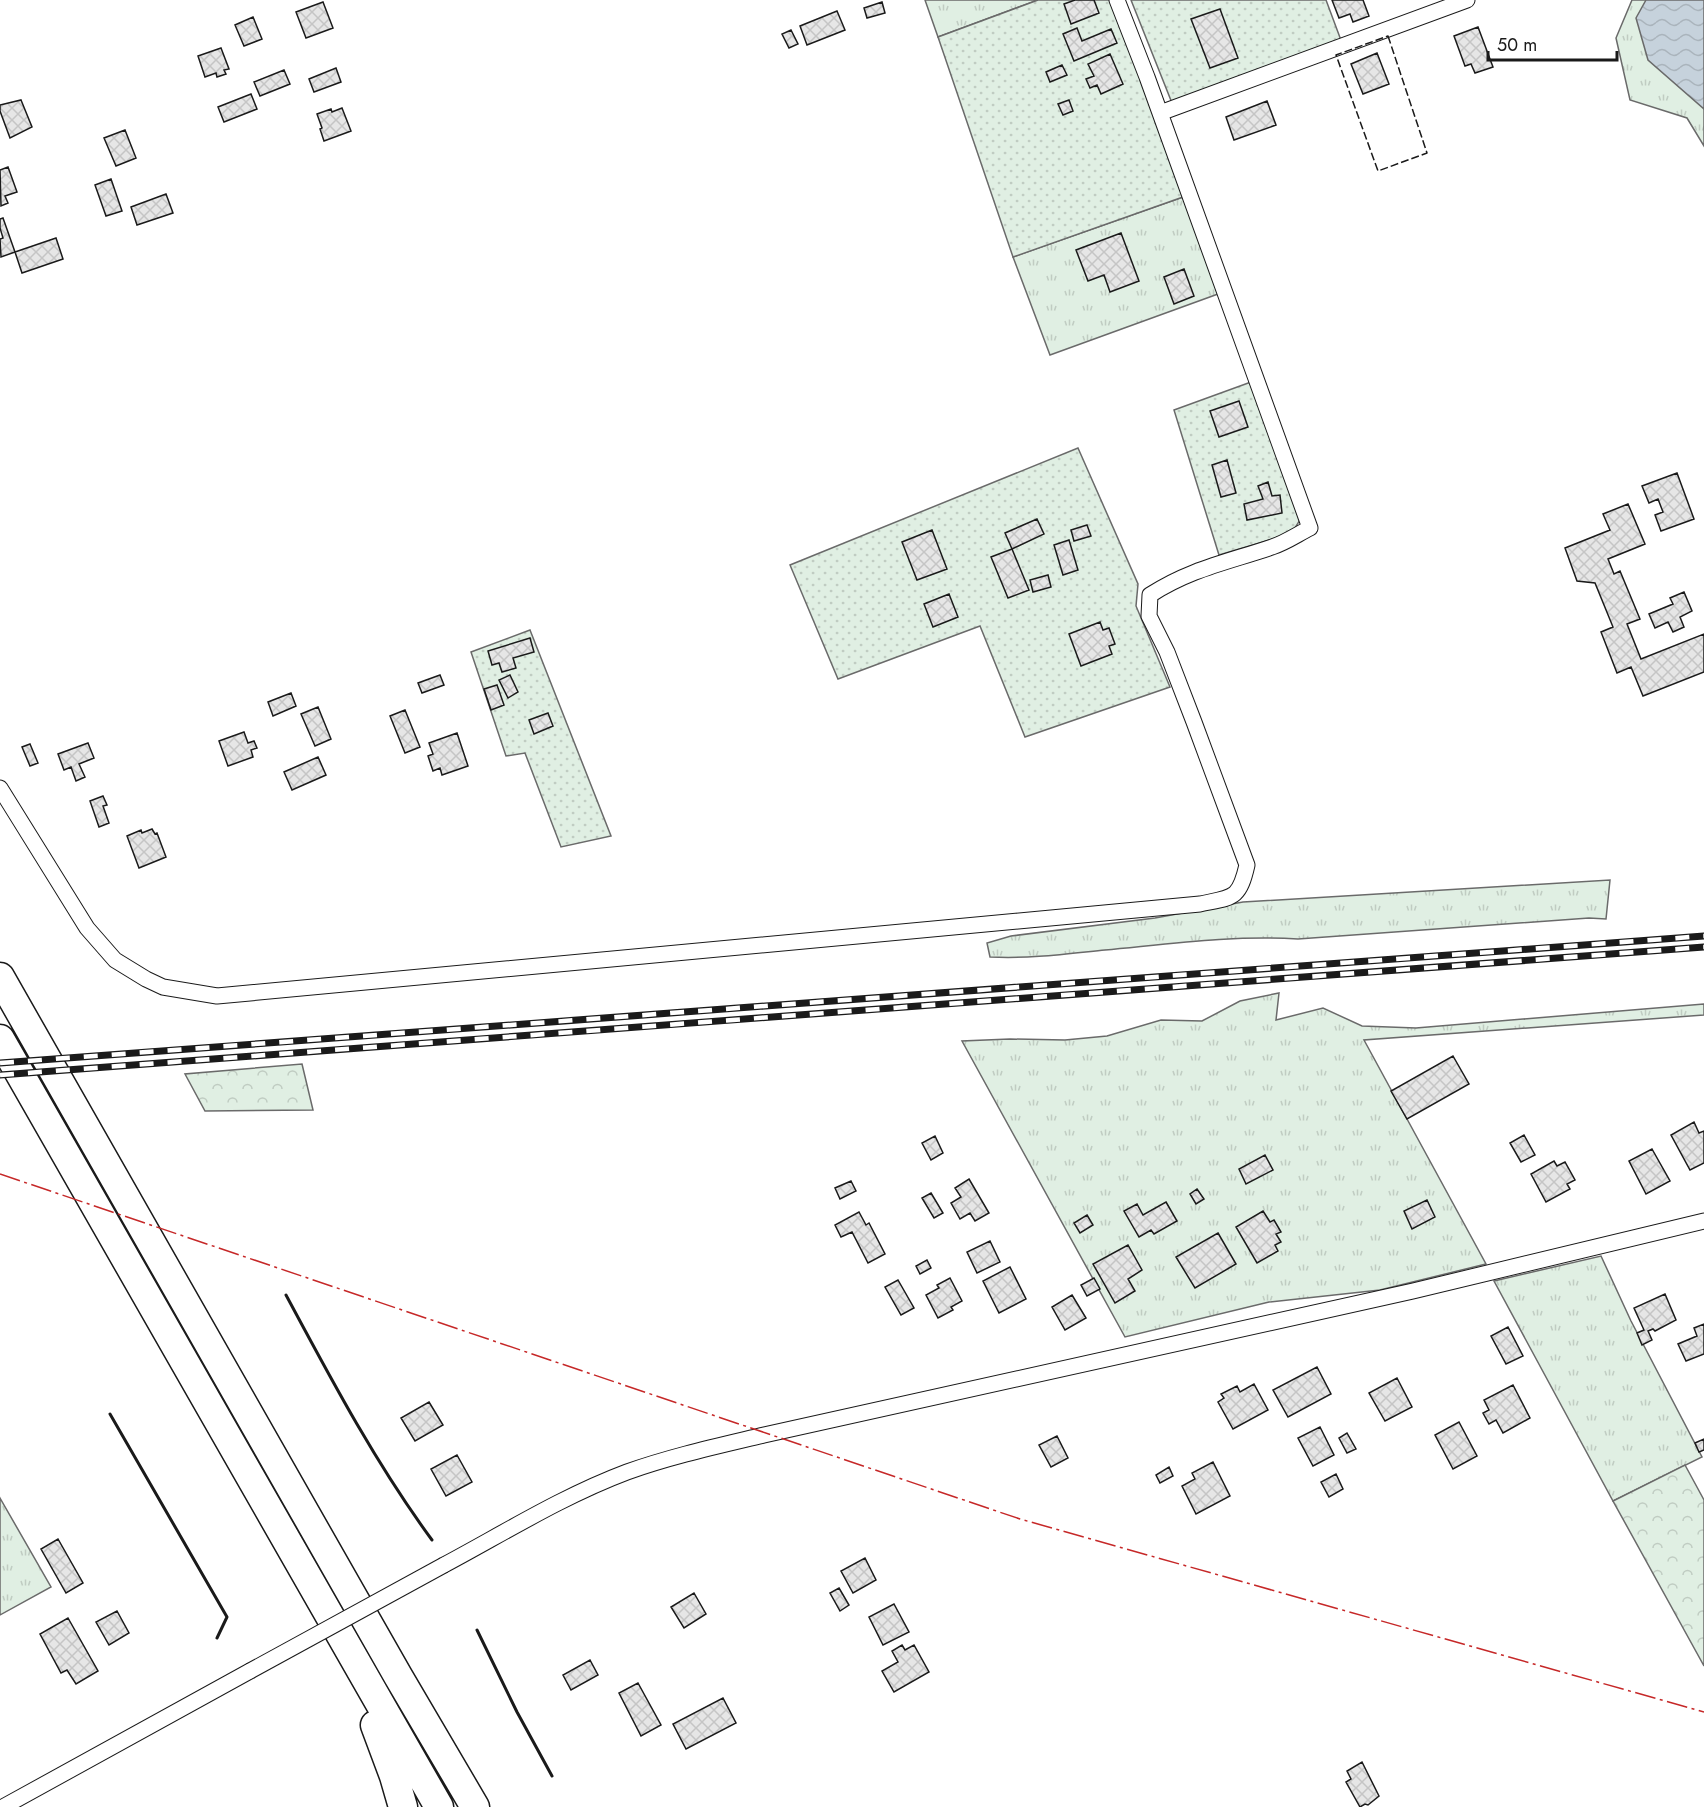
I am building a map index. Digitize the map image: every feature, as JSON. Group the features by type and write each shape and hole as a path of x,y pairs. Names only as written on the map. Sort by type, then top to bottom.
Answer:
{"highway":[{"path":"0,977 475,1807"},
{"path":"0,1039 439,1807"},
{"path":"336,1629 394,1776 403,1807"}],"street":[{"path":"0,788 87,928 115,960 163,987 217,996 1200,904 1229,898 1242,886 1247,865 1167,652 1149,616 1150,595 1171,581 1223,560 1274,546 1310,528 1117,0"},
{"path":"1160,113 1467,0"},
{"path":"3,1807 444,1565 588,1489 627,1472 681,1456 987,1385 1413,1291 1704,1221"}],"green space":[{"path":"925,0 1038,0 938,37"},
{"path":"1038,0 1112,0 1183,197 1013,257 938,37"},
{"path":"1131,0 1326,0 1342,43 1172,103"},
{"path":"1632,0 1704,0 1704,146 1687,118 1630,100 1616,38"},
{"path":"1183,197 1218,294 1050,355 1013,257"},
{"path":"1251,382 1300,520 1293,531 1219,555 1174,410"},
{"path":"1078,448 1138,584 1136,606 1170,687 1025,737 980,626 838,679 790,565"},
{"path":"530,630 611,836 561,847 525,753 506,756 471,652"},
{"path":"1610,880 1606,919 1589,918 1298,939 1225,939 1019,957 990,957 987,943 1011,936 1155,918 1243,902"},
{"path":"1279,993 1276,1020 1323,1008 1362,1026 1416,1028 1704,1004 1704,1015 1364,1040 1486,1264 1380,1290 1269,1302 1125,1337 962,1041 1065,1040 1107,1036 1161,1020 1202,1021 1240,1001"},
{"path":"302,1064 313,1110 205,1111 185,1074"},
{"path":"1601,1256 1631,1321 1702,1457 1613,1501 1494,1281"},
{"path":"1685,1465 1704,1500 1704,1666 1613,1501"},
{"path":"0,1498 51,1587 0,1615"}],"water":[{"path":"1646,0 1704,0 1704,109 1648,60 1636,18"}],"building":[{"path":"1075,0 1094,0 1099,13 1071,24 1064,4"},
{"path":"1332,0 1363,0 1369,16 1353,22 1350,14 1339,18"},
{"path":"323,2 333,28 306,38 296,12"},
{"path":"882,2 885,13 867,18 864,8"},
{"path":"1220,9 1238,58 1210,68 1191,19"},
{"path":"837,11 845,30 807,45 800,26"},
{"path":"253,17 262,39 244,46 235,25"},
{"path":"1478,27 1493,67 1475,73 1471,64 1465,66 1454,36"},
{"path":"1077,28 1082,41 1111,29 1117,43 1074,61 1063,34"},
{"path":"791,30 798,44 789,48 782,34"},
{"path":"221,48 229,69 224,70 226,74 217,77 216,73 205,77 198,56"},
{"path":"1377,53 1389,84 1363,94 1351,64"},
{"path":"1110,54 1123,84 1101,94 1097,85 1090,88 1086,79 1094,76 1088,64"},
{"path":"1062,65 1067,75 1050,82 1046,72"},
{"path":"336,68 341,82 314,92 309,79"},
{"path":"284,70 290,84 260,96 254,82"},
{"path":"251,94 257,109 224,122 218,107"},
{"path":"21,100 32,127 10,138 0,105"},
{"path":"1069,100 1073,111 1063,115 1058,104"},
{"path":"1267,101 1276,125 1234,140 1226,117"},
{"path":"342,108 351,131 324,141 317,114"},
{"path":"125,130 136,158 116,166 104,138"},
{"path":"8,167 17,192 5,196 8,203 1,206 0,170"},
{"path":"111,179 122,211 106,216 95,185"},
{"path":"166,194 173,213 137,225 131,207"},
{"path":"3,218 15,252 1,257 0,239 3,238 0,219"},
{"path":"1121,233 1139,281 1110,292 1104,275 1088,281 1076,250"},
{"path":"56,238 63,259 22,273 15,252"},
{"path":"1184,269 1194,296 1174,304 1164,277"},
{"path":"1239,401 1248,427 1219,437 1210,411"},
{"path":"1227,460 1236,493 1221,497 1212,465"},
{"path":"1677,473 1694,519 1661,531 1655,515 1663,512 1658,499 1649,503 1642,486"},
{"path":"1268,482 1272,496 1280,495 1282,513 1247,520 1244,504 1263,499 1258,486"},
{"path":"1628,504 1645,544 1608,559 1614,574 1620,571 1640,619 1627,624 1641,659 1704,634 1704,672 1643,696 1631,667 1617,673 1601,632 1613,627 1595,583 1577,581 1565,548 1610,530 1603,514"},
{"path":"1037,519 1044,534 1012,549 1005,533"},
{"path":"1087,525 1091,536 1074,541 1071,530"},
{"path":"932,530 947,569 917,580 902,542"},
{"path":"1069,540 1078,570 1063,575 1054,545"},
{"path":"1012,549 1029,590 1008,598 991,557"},
{"path":"1048,575 1051,587 1033,592 1030,580"},
{"path":"1684,592 1692,611 1680,617 1684,627 1673,632 1668,622 1655,628 1649,614 1673,604 1670,598"},
{"path":"949,594 958,617 933,627 924,604"},
{"path":"1100,622 1103,630 1109,628 1115,644 1109,646 1112,654 1081,666 1069,634"},
{"path":"530,638 534,652 513,658 516,668 502,672 499,663 492,665 488,651"},
{"path":"440,675 444,685 422,693 418,683"},
{"path":"510,675 518,692 508,698 499,680"},
{"path":"497,685 504,705 491,710 484,689"},
{"path":"291,693 296,706 273,716 268,702"},
{"path":"318,707 331,739 315,746 301,714"},
{"path":"405,710 420,747 405,753 390,716"},
{"path":"548,713 553,726 534,734 529,720"},
{"path":"244,732 248,743 254,741 257,748 251,750 253,757 228,766 219,741"},
{"path":"457,733 468,766 442,775 440,768 433,771 428,756 433,754 429,743"},
{"path":"88,743 94,758 79,764 85,777 76,781 71,767 64,770 58,754"},
{"path":"30,744 38,763 30,766 22,747"},
{"path":"318,757 326,775 292,790 284,772"},
{"path":"103,796 107,805 103,806 109,823 99,827 90,801"},
{"path":"152,829 155,834 157,833 166,857 139,868 127,836 141,830 142,833"},
{"path":"1453,1056 1469,1084 1407,1119 1391,1091"},
{"path":"1694,1122 1699,1133 1704,1131 1704,1163 1690,1170 1671,1135"},
{"path":"1524,1135 1535,1155 1521,1162 1510,1143"},
{"path":"935,1136 943,1153 931,1160 922,1143"},
{"path":"1652,1149 1670,1181 1646,1194 1629,1161"},
{"path":"1265,1155 1273,1170 1246,1184 1239,1169"},
{"path":"1554,1161 1557,1166 1565,1162 1575,1180 1567,1184 1570,1189 1546,1202 1531,1174"},
{"path":"969,1179 989,1213 975,1221 970,1213 960,1219 951,1203 961,1197 955,1188"},
{"path":"851,1181 856,1191 840,1199 835,1188"},
{"path":"1197,1189 1204,1199 1196,1204 1190,1194"},
{"path":"931,1193 943,1213 934,1218 922,1198"},
{"path":"1427,1200 1435,1217 1412,1229 1404,1211"},
{"path":"1166,1202 1177,1221 1154,1234 1151,1230 1139,1237 1124,1211 1137,1204 1143,1215"},
{"path":"1263,1211 1270,1222 1274,1220 1281,1232 1276,1234 1281,1242 1275,1245 1278,1251 1257,1263 1236,1227"},
{"path":"859,1212 866,1225 869,1223 885,1254 868,1263 852,1232 841,1237 835,1225"},
{"path":"1087,1215 1093,1225 1080,1233 1074,1223"},
{"path":"1218,1233 1236,1264 1195,1288 1176,1257"},
{"path":"990,1241 1000,1262 977,1273 967,1252"},
{"path":"1128,1245 1142,1270 1128,1279 1135,1291 1115,1303 1093,1264"},
{"path":"927,1260 931,1268 920,1274 916,1266"},
{"path":"1010,1267 1026,1299 999,1313 983,1281"},
{"path":"950,1278 962,1301 951,1307 953,1310 938,1318 926,1295 939,1288 937,1285"},
{"path":"1094,1278 1100,1289 1087,1296 1081,1285"},
{"path":"898,1280 914,1308 901,1315 885,1287"},
{"path":"1665,1294 1676,1320 1655,1331 1653,1329 1648,1331 1652,1340 1642,1345 1637,1333 1644,1330 1634,1308"},
{"path":"1072,1295 1086,1318 1065,1330 1052,1307"},
{"path":"1704,1324 1704,1354 1686,1361 1678,1344 1697,1336 1694,1328"},
{"path":"1508,1327 1523,1356 1506,1364 1491,1336"},
{"path":"1317,1367 1331,1394 1288,1417 1273,1390"},
{"path":"1397,1378 1412,1407 1385,1421 1369,1393"},
{"path":"1254,1384 1268,1410 1233,1429 1218,1402 1224,1398 1221,1394 1237,1386 1240,1392"},
{"path":"1513,1385 1530,1418 1503,1433 1496,1420 1489,1424 1483,1413 1489,1410 1484,1400"},
{"path":"429,1402 443,1425 415,1441 401,1418"},
{"path":"1459,1422 1477,1456 1453,1469 1435,1435"},
{"path":"1320,1427 1334,1455 1313,1466 1298,1438"},
{"path":"1347,1433 1356,1449 1347,1453 1339,1438"},
{"path":"1057,1436 1068,1458 1051,1467 1039,1445"},
{"path":"1704,1439 1704,1450 1699,1452 1695,1443"},
{"path":"457,1455 472,1482 446,1496 431,1469"},
{"path":"1213,1462 1230,1496 1196,1514 1182,1486 1195,1479 1192,1473"},
{"path":"1169,1467 1173,1476 1160,1483 1156,1475"},
{"path":"1336,1474 1343,1489 1329,1497 1321,1482"},
{"path":"58,1539 83,1583 66,1593 41,1549"},
{"path":"865,1558 876,1580 853,1593 841,1571"},
{"path":"839,1588 849,1605 840,1611 830,1593"},
{"path":"694,1593 706,1614 684,1628 671,1607"},
{"path":"894,1604 909,1632 883,1645 869,1617"},
{"path":"117,1611 129,1633 109,1645 96,1622"},
{"path":"68,1618 98,1671 76,1684 67,1670 61,1673 40,1634"},
{"path":"902,1645 905,1650 914,1645 929,1672 894,1692 882,1671 898,1662 892,1651"},
{"path":"590,1660 598,1675 571,1690 563,1675"},
{"path":"638,1683 661,1725 641,1736 619,1693"},
{"path":"723,1698 736,1723 686,1749 673,1724"},
{"path":"1362,1762 1379,1796 1368,1805 1360,1807 1346,1782 1351,1779 1347,1771"}],"railway":[{"path":"0,1063 1704,936"},
{"path":"0,1075 1704,947"}],"fence":[{"path":"1388,36 1427,153 1378,171 1336,55 1388,36"}],"wall":[{"path":"286,1295 373,1451 432,1540"},
{"path":"110,1414 227,1617 217,1638"},
{"path":"477,1630 517,1712 552,1776"}],"power":[{"path":"0,1174 1020,1519 1704,1712"}]}
